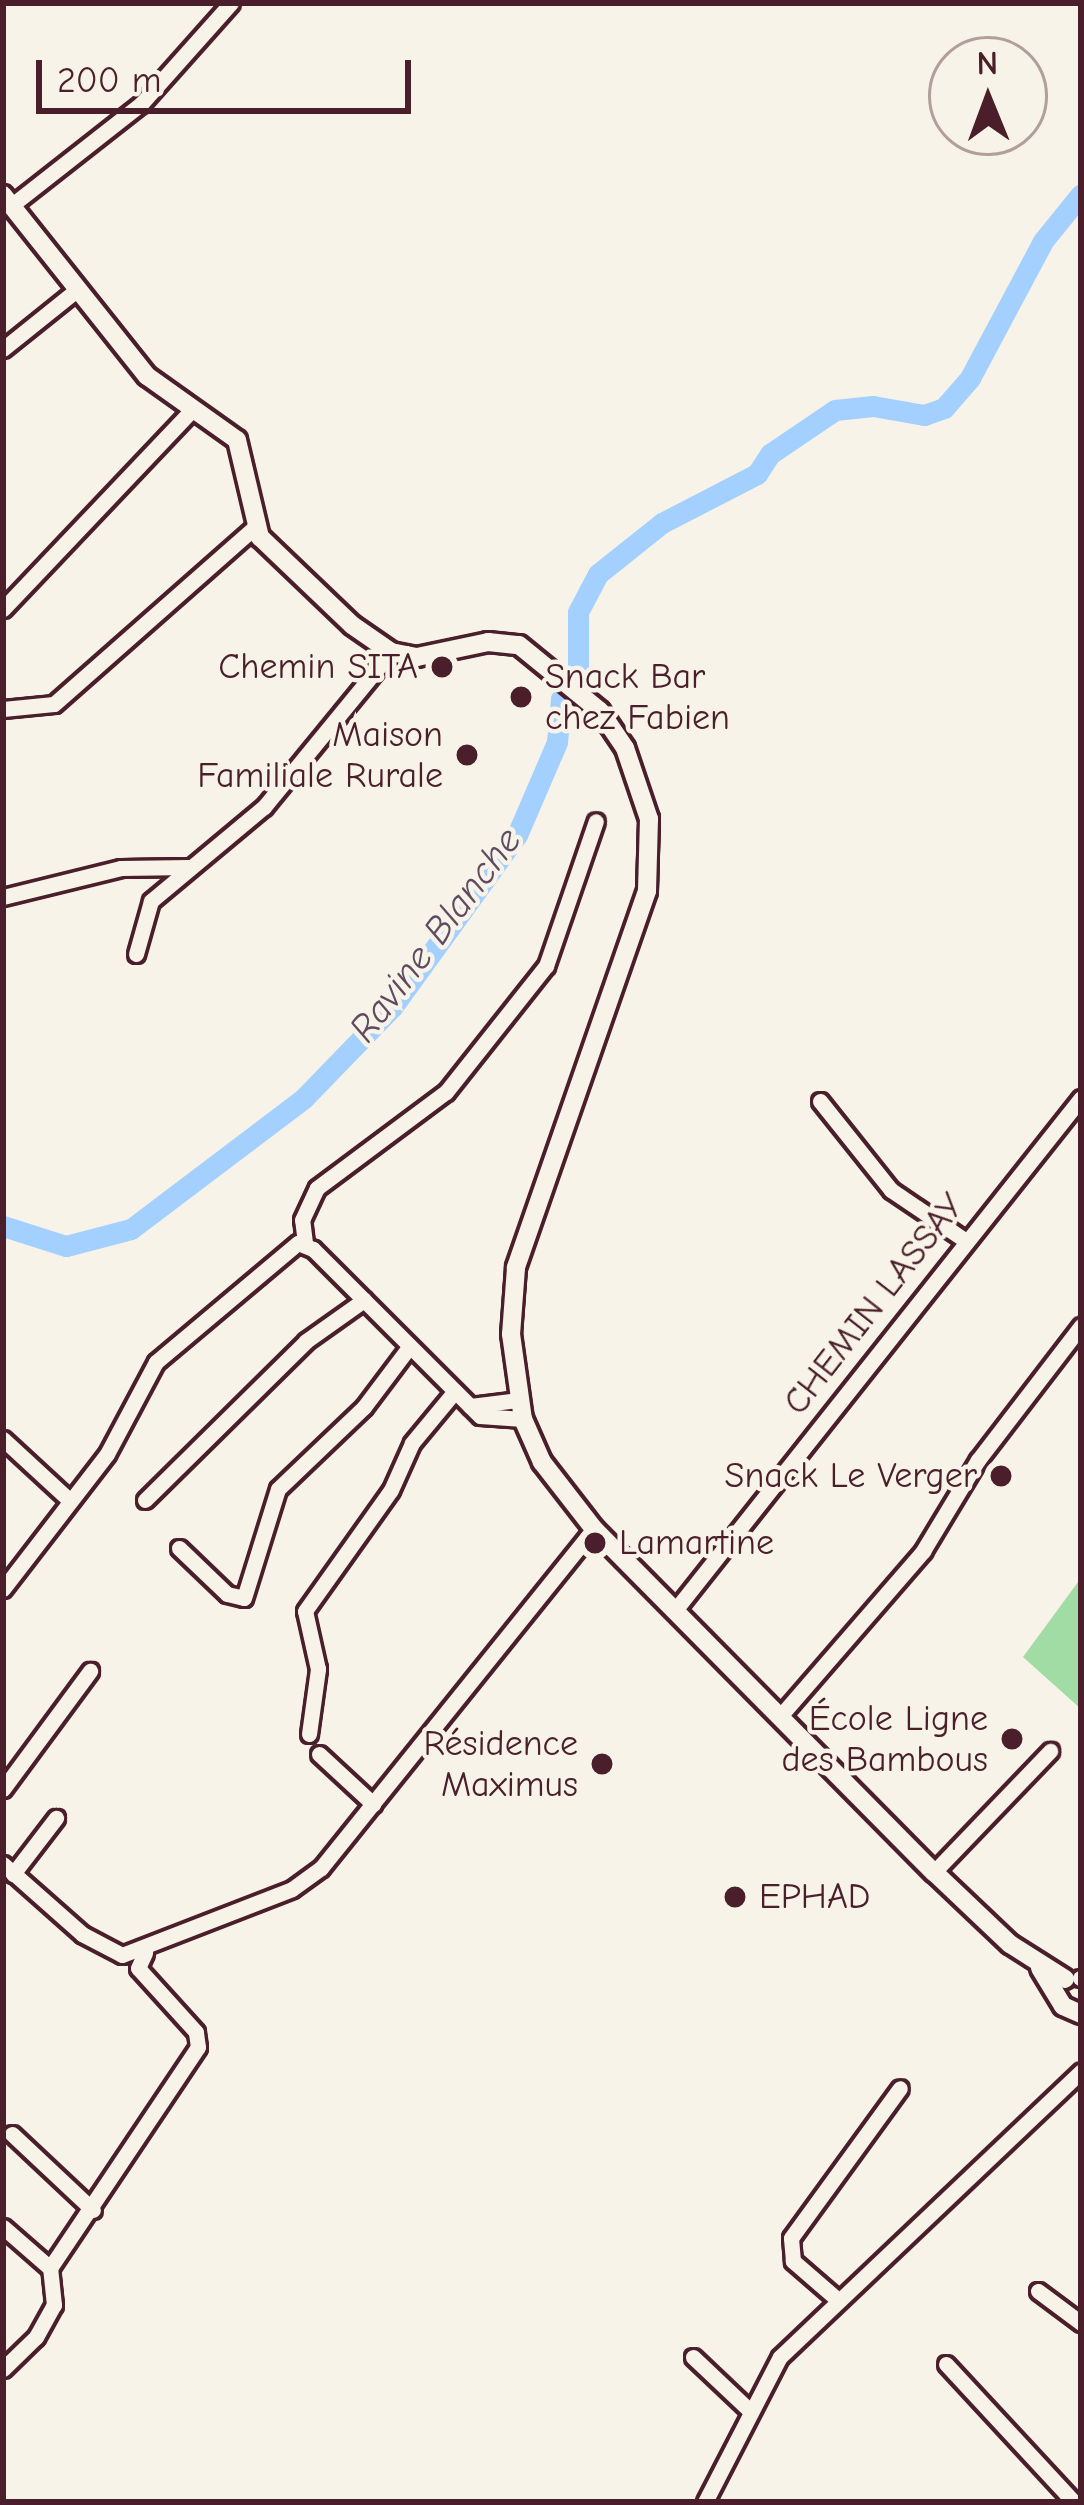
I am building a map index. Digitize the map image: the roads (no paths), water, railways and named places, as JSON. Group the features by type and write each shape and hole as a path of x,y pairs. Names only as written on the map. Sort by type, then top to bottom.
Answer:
{"main road":[{"path":"8,200 147,376 237,440 255,527 274,555 391,652 417,657 497,641 544,661 600,711 625,748 645,805 647,891 519,1256 511,1334 520,1409 542,1462 594,1529 934,1872 1040,1968 1075,1993"}],"street":[{"path":"8,200 141,104 231,3"},
{"path":"3,349 78,290"},
{"path":"3,609 191,411"},
{"path":"3,709 54,704 255,527"},
{"path":"136,954 151,901 264,807 391,652"},
{"path":"520,1409 490,1420 470,1406 309,1246 302,1220 316,1188 446,1092 546,966 596,821"},
{"path":"3,897 121,868 189,867"},
{"name":"CHEMIN LASSAY","path":"676,1609 963,1239 1081,1098"},
{"path":"820,1101 891,1190 963,1239"},
{"path":"3,1589 107,1454 156,1362 309,1246"},
{"path":"145,1500 306,1341 364,1300"},
{"path":"782,1714 923,1551 978,1460 1081,1326"},
{"path":"179,1548 227,1594 244,1598 278,1489 364,1407 410,1346"},
{"path":"309,1734 318,1669 305,1611 391,1490 412,1443 454,1391"},
{"path":"3,1439 69,1500"},
{"path":"56,1818 8,1869 98,1945 122,1955 145,1953 308,1880 594,1529"},
{"path":"3,1789 90,1671"},
{"path":"934,1872 1050,1751"},
{"path":"319,1754 373,1804"},
{"path":"3,2369 54,2305 50,2268 197,2048 196,2032 138,1969 145,1953"},
{"path":"705,2502 779,2357 1081,2071"},
{"path":"838,2300 793,2261 791,2237 900,2088"},
{"path":"12,2134 93,2210"},
{"path":"3,2227 50,2268"},
{"path":"1038,2291 1081,2323"},
{"path":"694,2357 749,2410"},
{"path":"946,2364 1074,2502"}],"waterway":[{"name":"Ravine Blanche","path":"3,1226 66,1246 131,1229 304,1098 393,1006 517,835 557,742 561,699 578,673 578,612 598,574 662,523 757,474 770,454 835,410 873,406 924,415 944,408 970,378 1043,241 1081,194"}],"place":[{"name":"Chemin SITA","path":"442,667"},
{"name":"Snack Bar chez Fabien","path":"521,697"},
{"name":"Maison Familiale Rurale","path":"467,755"},
{"name":"Snack Le Verger","path":"1001,1476"},
{"name":"Lamartine","path":"595,1543"},
{"name":"École Ligne des Bambous","path":"1012,1739"},
{"name":"Résidence Maximus","path":"602,1764"},
{"name":"EPHAD","path":"735,1897"}]}
